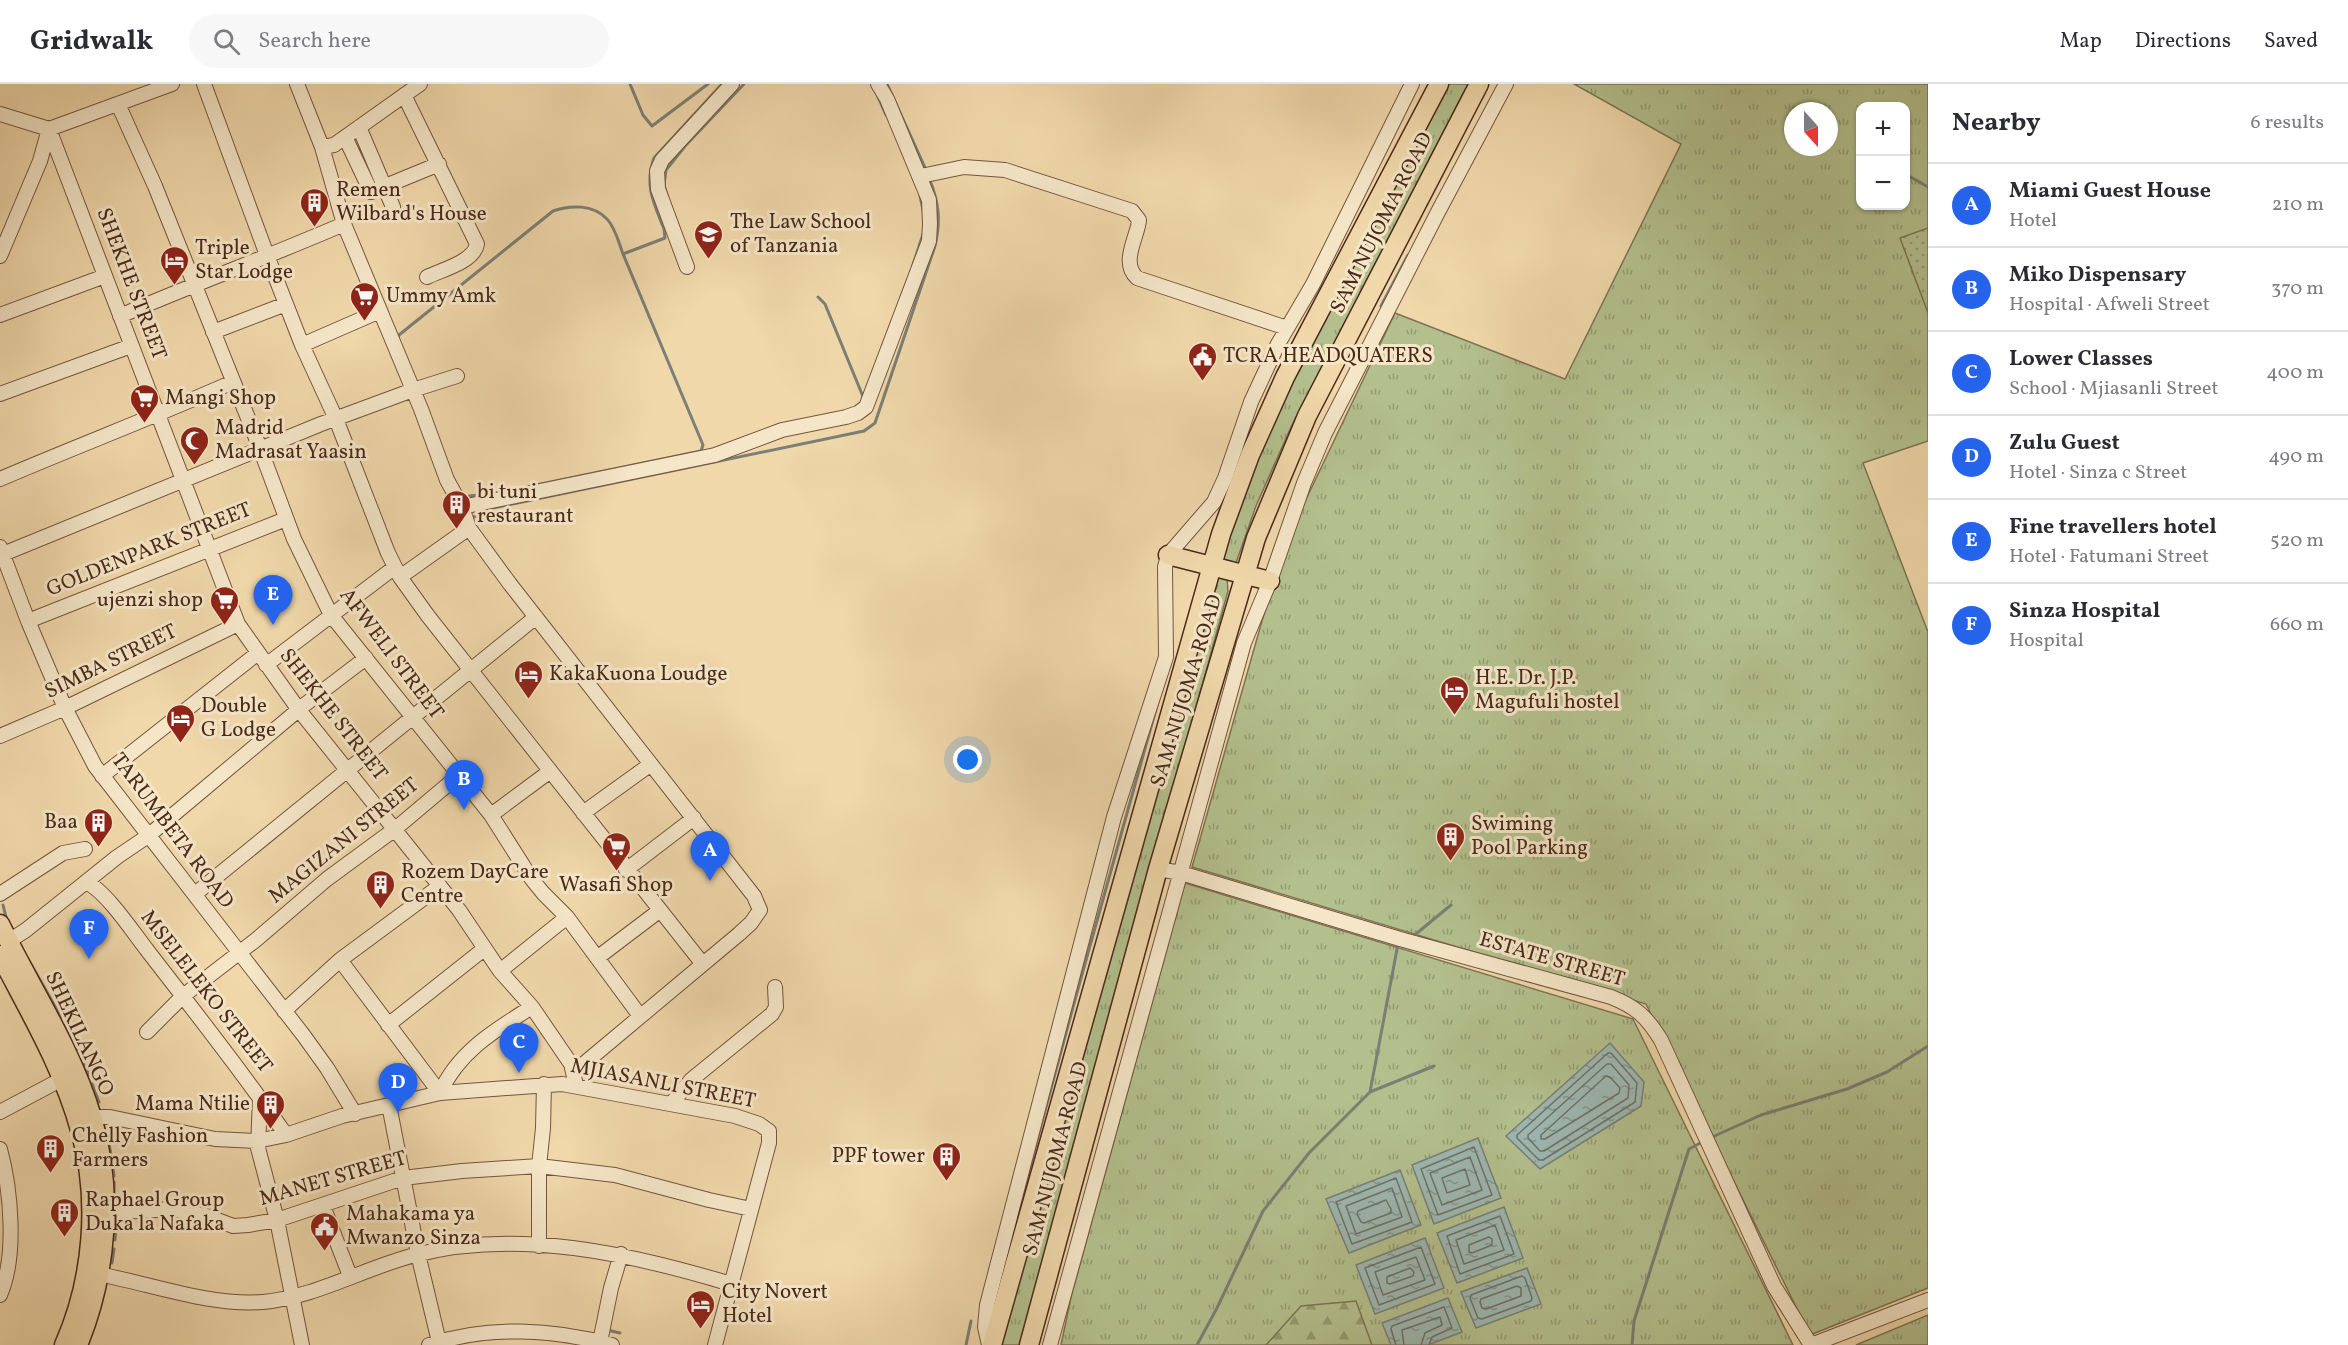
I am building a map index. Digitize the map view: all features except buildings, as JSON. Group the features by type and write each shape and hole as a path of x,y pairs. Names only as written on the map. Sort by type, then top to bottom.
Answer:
{"main road":[{"name":"SAM NUJOMA ROAD","path":"990,1345 1210,566 1239,484 1266,418 1440,84"},
{"name":"SAM NUJOMA ROAD","path":"1029,1345 1158,869 1256,538 1306,416 1479,84"},
{"path":"1168,555 1270,581"},
{"name":"SHEKILANGO","path":"3,940 62,1079 87,1156 91,1210 87,1266 78,1310 64,1345"},
{"name":"SHEKILANGO","path":"3,940 72,1067 92,1117 100,1154 104,1214 103,1241 89,1314 78,1345"}],"street":[{"path":"0,114 49,129 172,84"},
{"path":"204,84 302,345 336,419 397,572 626,870 702,963"},
{"path":"297,84 322,147 344,224 447,480 462,507 469,528 754,896 760,910 751,923 640,1016 575,1079"},
{"path":"322,147 334,145 420,84"},
{"path":"687,267 658,189 657,171 662,160 732,84"},
{"path":"462,507 716,455 782,430 858,413 869,402 928,241 930,224 929,200 921,176 887,99 878,84"},
{"path":"990,1345 985,1327 987,1305 1114,817 1166,657 1165,567 1168,555 1214,502 1225,478 1251,402 1287,328 1313,284 1412,84"},
{"path":"1050,1345 1244,643 1270,581 1304,483 1325,434 1506,84"},
{"path":"404,95 477,244 476,250 469,257 427,277"},
{"name":"AFWELI STREET","path":"118,104 155,186 286,519 307,569 331,615 491,815 531,878 567,917 640,1016"},
{"path":"359,127 393,207"},
{"path":"0,256 43,154 49,129"},
{"name":"SHEKHE STREET","path":"49,129 238,624 299,710 459,910 500,971 532,1007 559,1044 575,1079"},
{"path":"345,137 371,192 439,164"},
{"path":"921,176 964,167 1005,170 1132,211 1139,220 1129,261 1132,273 1137,278 1287,328"},
{"path":"120,316 194,284 268,258 344,224"},
{"path":"0,315 105,276"},
{"path":"213,332 286,304"},
{"path":"302,345 380,311"},
{"path":"0,394 131,345"},
{"path":"1,551 182,481 260,448 412,390 457,376"},
{"path":"0,479 233,382"},
{"name":"GOLDENPARK STREET","path":"28,621 286,519"},
{"path":"266,665 331,615 469,528"},
{"name":"TARUMBETA ROAD","path":"1,551 65,708 95,766 327,1068 355,1114"},
{"path":"195,894 536,617"},
{"name":"SIMBA STREET","path":"0,736 65,708 238,624"},
{"path":"102,776 258,653"},
{"path":"3,940 26,930 148,836 299,710 366,658"},
{"path":"583,813 651,764"},
{"path":"491,815 549,771"},
{"name":"MAGIZANI STREET","path":"147,1032 183,996 327,879 395,829 458,776"},
{"path":"626,870 694,818"},
{"path":"0,894 63,853 85,849"},
{"name":"ESTATE STREET","path":"1158,869 1181,873 1400,939 1611,997 1632,1006 1649,1020 1661,1040 1774,1286 1811,1345"},
{"name":"MSELELEKO STREET","path":"86,882 98,889 183,996 260,1096 285,1135"},
{"path":"284,1011 340,960 440,886"},
{"path":"597,958 659,911"},
{"path":"500,971 567,917"},
{"path":"388,1025 484,949"},
{"path":"340,960 440,1093 448,1076 465,1055 532,1007"},
{"path":"671,1104 691,1080 772,1014 776,1007 776,987"},
{"path":"0,1112 62,1079"},
{"name":"MJIASANLI STREET","path":"92,1117 110,1117 215,1139 257,1141 440,1093 575,1079 671,1104 735,1116 766,1127 770,1136 769,1143 752,1209"},
{"path":"538,1246 539,1166 544,1084"},
{"path":"260,1096 261,1117 257,1141 277,1220 302,1345"},
{"path":"389,1105 434,1343 480,1334 531,1331 565,1334 606,1343 611,1288 621,1254"},
{"path":"0,1149 7,1176 10,1259 7,1277 0,1295"},
{"name":"MANET STREET","path":"104,1214 173,1209 207,1216 233,1226 277,1220 403,1178 539,1166 615,1174 709,1200 752,1209"},
{"path":"323,1206 350,1276"},
{"path":"715,1345 752,1209"},
{"path":"98,1274 172,1291 229,1300 261,1302 293,1296 418,1254 483,1245 587,1248 621,1254 731,1284"},
{"path":"1811,1345 1928,1300"}],"green space":[{"path":"1446,84 1468,84 1291,427 1256,506 1236,563 1219,558 1276,412"},
{"path":"1574,84 1928,84 1928,441 1863,463 1928,632 1928,1288 1810,1335 1646,1004 1192,867 1289,535 1395,313 1565,379 1681,144"},
{"path":"1928,228 1928,313 1900,238"},
{"path":"1213,573 1227,577 1228,591 1021,1345 998,1345"},
{"path":"1185,883 1633,1019 1793,1345 1061,1345 1071,1297"},
{"path":"1356,1301 1372,1345 1266,1345 1301,1306"},
{"path":"1928,1315 1928,1345 1856,1345"}],"water":[{"path":"1610,1043 1644,1082 1641,1106 1540,1169 1506,1136"},
{"path":"1478,1138 1501,1198 1434,1224 1412,1165"},
{"path":"1400,1170 1421,1225 1349,1253 1326,1199"},
{"path":"1504,1207 1523,1258 1457,1283 1437,1233"},
{"path":"1425,1238 1444,1288 1375,1314 1356,1265"},
{"path":"1527,1268 1541,1304 1476,1328 1461,1292"},
{"path":"1448,1298 1462,1332 1428,1345 1391,1345 1382,1323"}],"waterway":[{"path":"630,84 643,115 652,126 708,84"},
{"path":"664,229 650,186 654,158 722,84"},
{"path":"667,195 664,185 666,170 686,145 744,84"},
{"path":"887,84 927,172"},
{"path":"878,97 886,115"},
{"path":"1910,177 1928,187"},
{"path":"474,517 488,509 864,431 875,423 935,246 938,212 929,178"},
{"path":"920,196 923,210"},
{"path":"398,339 399,335 553,211 581,207 601,214 617,235 623,254 665,238 664,229 669,228"},
{"path":"913,265 923,234"},
{"path":"469,496 492,494 701,451 703,445 623,254"},
{"path":"1381,306 1408,255"},
{"path":"818,297 825,304 864,399"},
{"path":"1015,1222 1158,702"},
{"path":"3,905 7,921"},
{"path":"1411,938 1451,905"},
{"path":"1370,1092 1398,944"},
{"path":"28,959 61,1017"},
{"path":"64,1025 89,1075"},
{"path":"1710,1138 1761,1115 1847,1089 1887,1072 1928,1046"},
{"path":"1197,1345 1263,1211 1309,1153 1370,1092 1434,1066"},
{"path":"92,1084 99,1102"},
{"path":"102,1120 114,1176"},
{"path":"1632,1345 1634,1321 1689,1149 1704,1141"},
{"path":"114,1182 114,1200"},
{"path":"115,1240 116,1224"},
{"path":"112,1263 114,1249"},
{"path":"966,1345 971,1321"},
{"path":"607,1330 620,1333"}],"place":[{"name":"Remen Wilbard's House","path":"315,228"},
{"name":"The Law School of Tanzania","path":"709,260"},
{"name":"Triple Star Lodge","path":"174,286"},
{"name":"Ummy Amk","path":"365,322"},
{"name":"TCRA HEADQUATERS","path":"1202,382"},
{"name":"Mangi Shop","path":"144,424"},
{"name":"Madrid Madrasat Yaasin","path":"194,466"},
{"name":"bi tuni restaurant","path":"456,530"},
{"name":"Fine travellers hotel","path":"273,625"},
{"name":"ujenzi shop","path":"224,626"},
{"name":"KakaKuona Loudge","path":"528,700"},
{"name":"H.E. Dr. J.P. Magufuli hostel","path":"1454,716"},
{"name":"Double G Lodge","path":"180,744"},
{"name":"Miko Dispensary","path":"464,810"},
{"name":"Baa","path":"99,848"},
{"name":"Swiming Pool Parking","path":"1450,862"},
{"name":"Wasafi Shop","path":"616,872"},
{"name":"Miami Guest House","path":"710,881"},
{"name":"Rozem DayCare Centre","path":"380,910"},
{"name":"Sinza Hospital","path":"89,959"},
{"name":"Lower Classes","path":"519,1073"},
{"name":"Zulu Guest","path":"398,1113"},
{"name":"Mama Ntilie","path":"271,1130"},
{"name":"Chelly Fashion Farmers","path":"51,1174"},
{"name":"PPF tower","path":"946,1182"},
{"name":"Raphael Group Duka la Nafaka","path":"64,1238"},
{"name":"Mahakama ya Mwanzo Sinza","path":"325,1252"},
{"name":"City Novert Hotel","path":"701,1330"}]}
